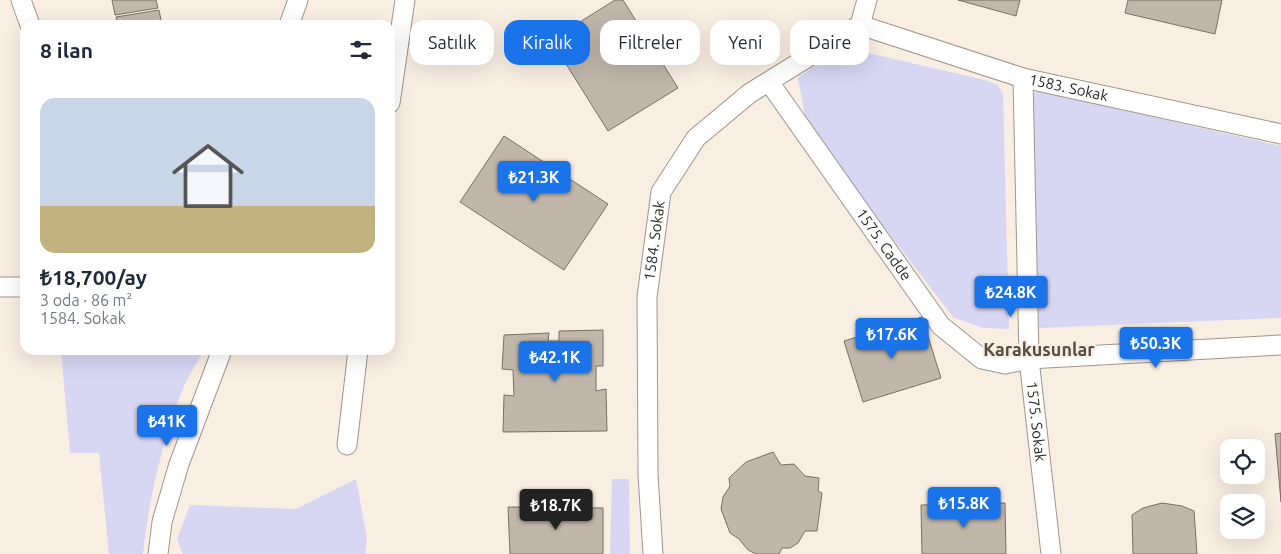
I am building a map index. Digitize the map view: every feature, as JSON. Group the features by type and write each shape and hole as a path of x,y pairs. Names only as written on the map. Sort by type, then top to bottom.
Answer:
{"street":[{"path":"21,0 28,20"},
{"path":"292,20 298,0"},
{"path":"395,69 405,0"},
{"path":"861,20 867,0"},
{"name":"1583. Sokak","path":"869,27 1023,78 1281,134"},
{"name":"1584. Sokak","path":"653,554 648,474 647,297 660,192 696,138 750,93 796,65"},
{"name":"1575. Sokak","path":"1023,78 1029,359 1051,554"},
{"name":"1575. Cadde","path":"769,82 941,326 982,358 1005,364 1029,359 1281,345"},
{"path":"0,287 20,287"},
{"path":"158,554 162,522 178,464 220,355"},
{"path":"347,445 357,355"}],"shaded area":[{"path":"869,53 985,80 998,85 1003,94 1009,329 984,328 954,318 807,127 798,78 818,65 869,65"},
{"path":"1043,92 1281,146 1281,318 1039,328 1029,99 1033,93"},
{"path":"61,355 200,355 184,386 162,451 149,512 143,554 109,554 99,453 70,453"},
{"path":"356,479 367,538 365,554 183,554 177,539 190,505 296,509"},
{"path":"612,479 629,479 630,554 610,554"}],"building":[{"path":"112,0 156,0 158,8 115,15"},
{"path":"615,0 623,0 636,20 600,20 600,65 664,65 678,88 608,131 567,65 590,65 590,20 583,20"},
{"path":"958,0 1020,0 1016,16"},
{"path":"1128,0 1222,0 1215,34 1125,13"},
{"path":"159,10 161,20 117,20 116,17"},
{"path":"504,136 608,204 564,270 460,202"},
{"path":"922,317 941,378 863,402 844,341"},
{"path":"603,330 603,366 596,366 596,391 606,389 607,431 503,432 504,395 514,396 513,370 502,369 504,335 549,333 548,341 559,341 559,331"},
{"path":"1281,433 1281,502 1275,434"},
{"path":"773,452 781,465 794,464 805,476 819,478 818,491 822,493 817,531 805,531 798,543 790,548 782,548 779,554 756,554 748,550 739,539 730,533 721,509 723,497 730,486 729,478 746,462"},
{"path":"1005,503 1006,554 922,554 921,505"},
{"path":"1162,503 1182,506 1194,511 1197,554 1133,554 1132,515 1143,508"},
{"path":"508,507 603,508 603,554 510,554"}],"district":[{"name":"Karakusunlar","path":"1039,350"}]}
